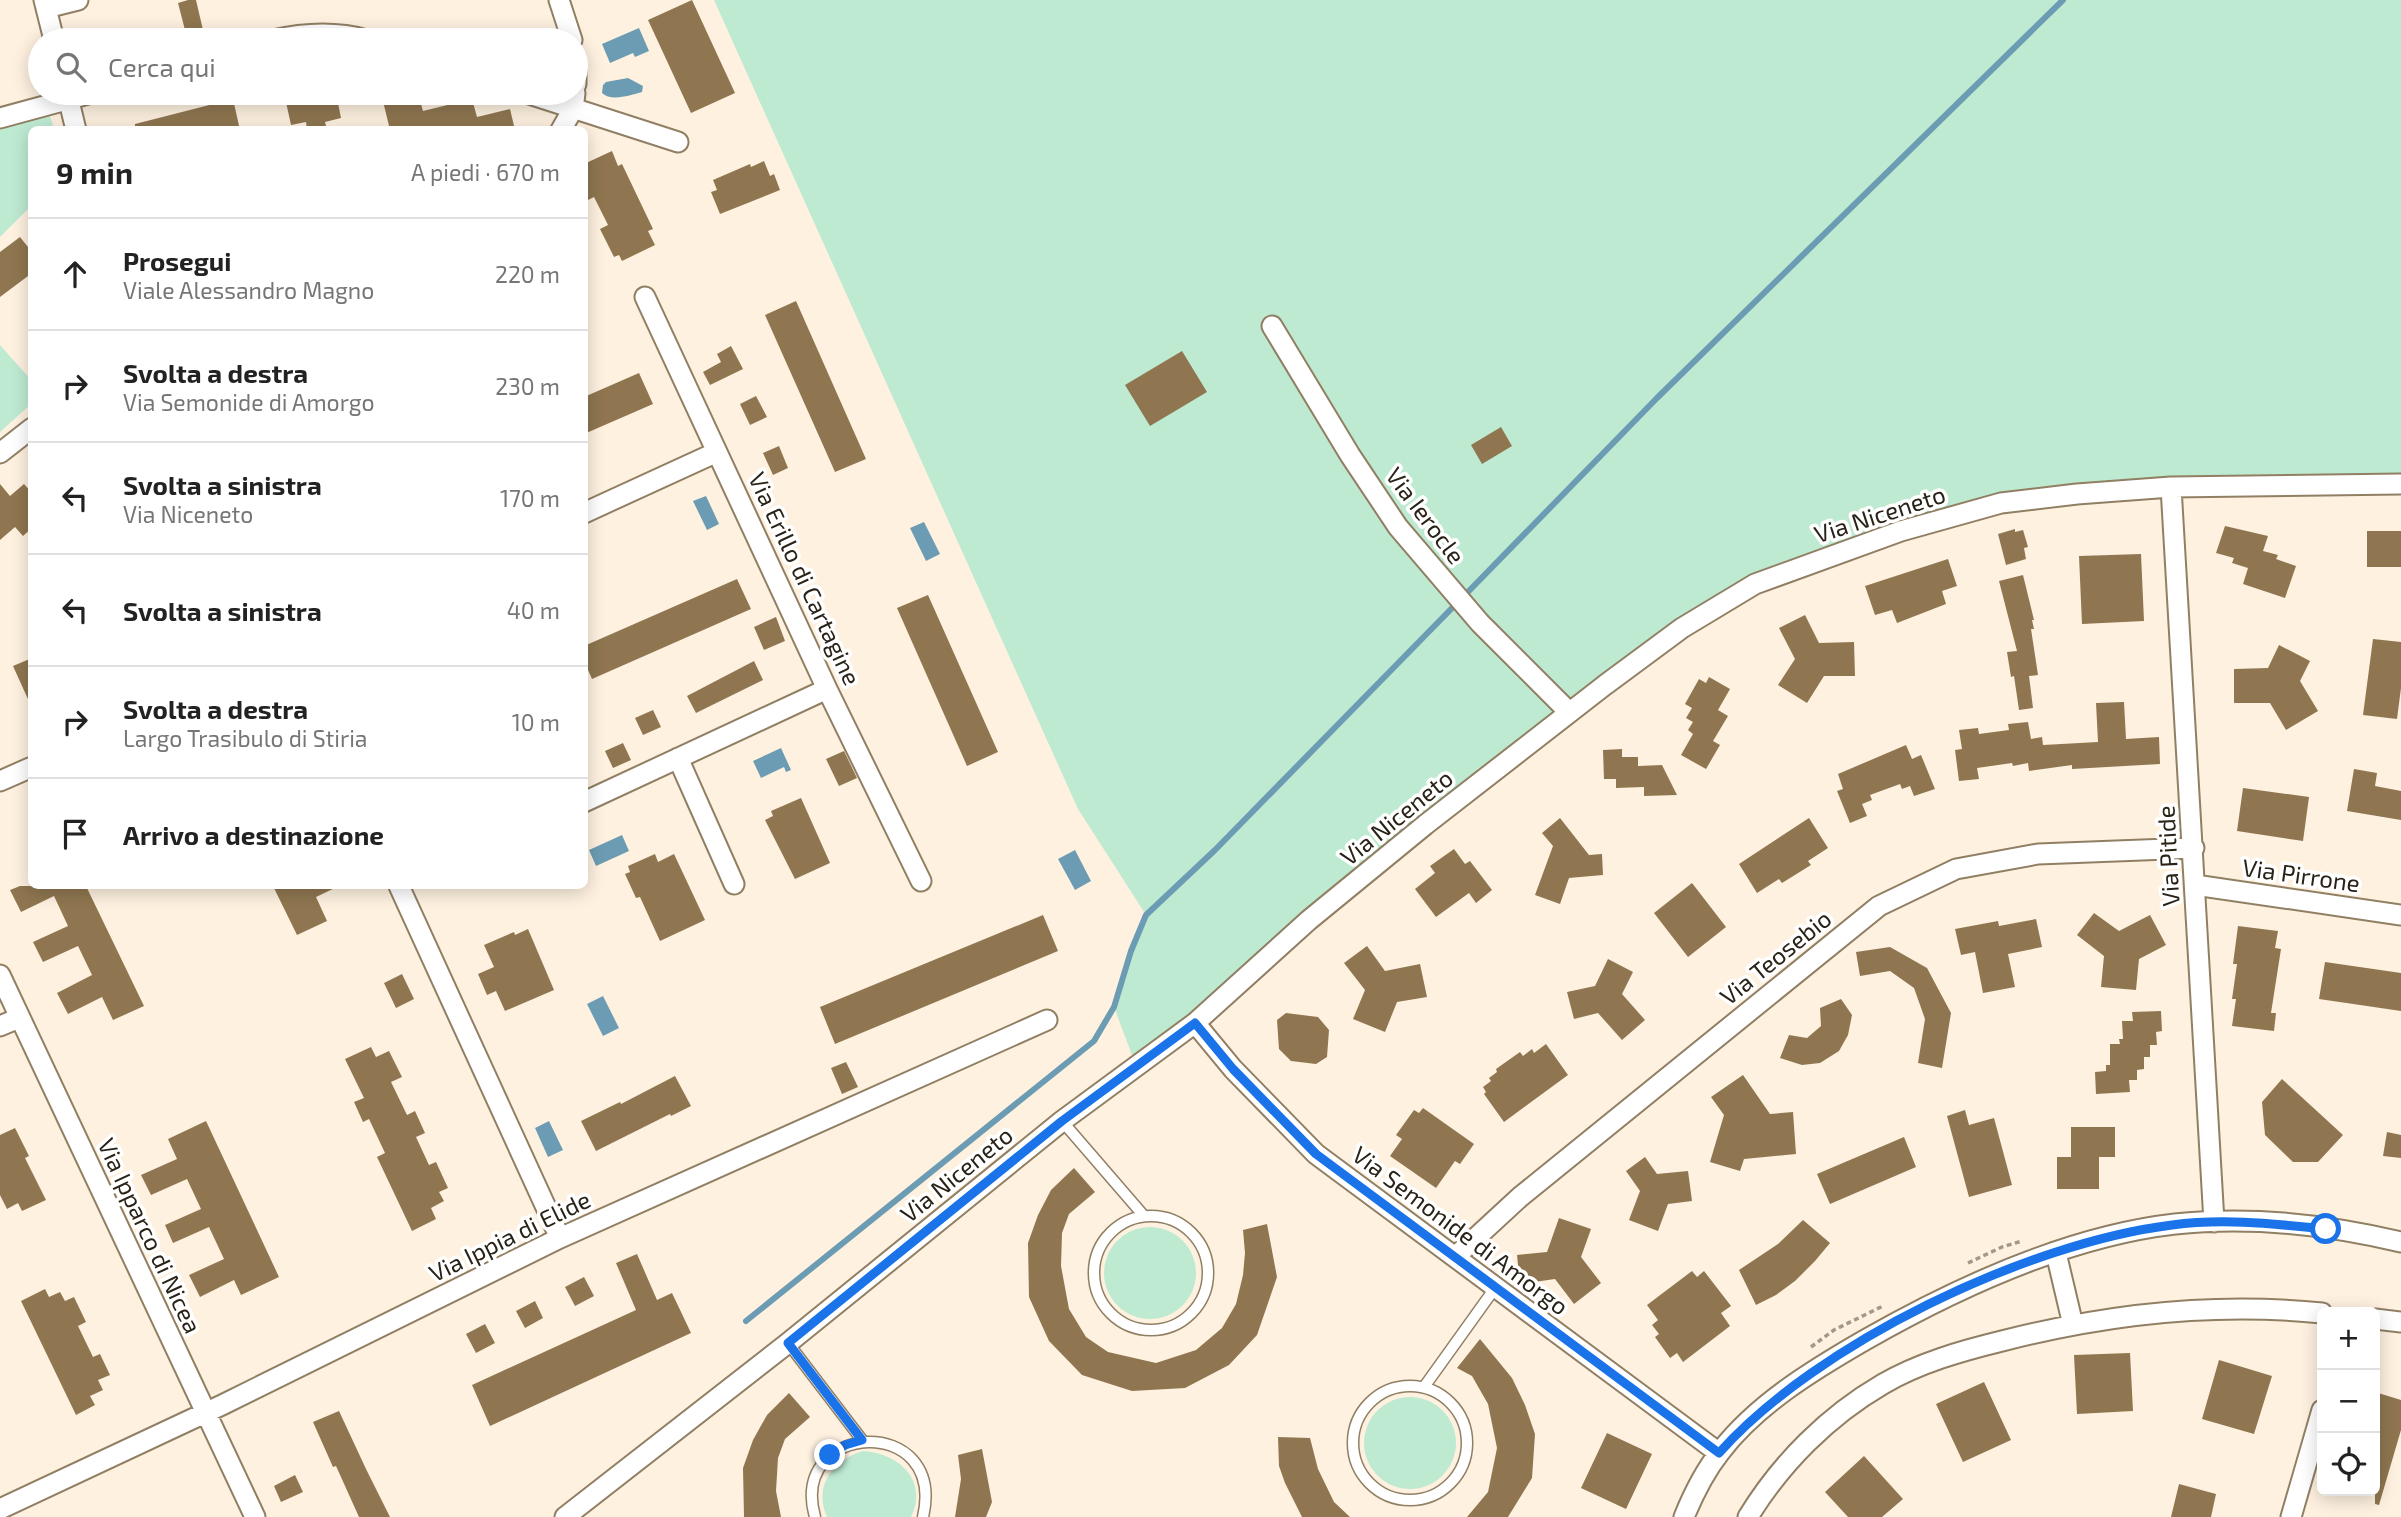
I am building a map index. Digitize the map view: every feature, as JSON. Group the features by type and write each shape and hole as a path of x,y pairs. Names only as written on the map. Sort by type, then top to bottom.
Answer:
{"street":[{"path":"51,28 45,4 78,0"},
{"path":"559,0 568,28"},
{"path":"0,118 40,105"},
{"path":"69,105 74,126"},
{"path":"563,126 572,105"},
{"path":"584,105 678,142"},
{"name":"Via Erillo di Cartagine","path":"645,297 827,689 920,881"},
{"name":"Via Ierocle","path":"1272,326 1350,455 1398,527 1480,623 1569,712"},
{"path":"0,453 28,431"},
{"path":"588,511 717,452"},
{"name":"Via Niceneto","path":"565,1517 788,1343 1062,1121 1195,1023 1309,919 1569,712 1682,628 1755,584 1901,531 2001,503 2171,487 2401,484"},
{"name":"Via Pitide","path":"2171,487 2214,1222"},
{"path":"588,800 827,689"},
{"path":"678,758 734,884"},
{"path":"0,781 28,769"},
{"name":"Via Teosebio","path":"1455,1257 1520,1197 1880,906 1956,869 2038,854 2194,848"},
{"name":"Via Pirrone","path":"2195,885 2401,915"},
{"path":"402,889 561,1238"},
{"name":"Via Ipparco di Nicea","path":"0,975 255,1517"},
{"path":"0,1026 19,1018"},
{"name":"Via Ippia di Elide","path":"0,1509 206,1413 561,1238 1047,1020"},
{"name":"Via Semonide di Amorgo","path":"1195,1023 1233,1069 1316,1154 1719,1453"},
{"path":"1684,1517 1719,1453 1766,1405 1837,1356 1898,1322 1960,1290 2056,1253 2155,1227 2214,1222 2326,1229 2401,1242"},
{"path":"2056,1253 2073,1325"},
{"path":"1748,1517 1794,1455 1838,1416 1881,1385 1920,1367 1965,1351 2073,1325 2165,1312 2269,1308 2317,1313"},
{"path":"2380,1320 2401,1322"},
{"path":"2291,1517 2317,1427"}],"lane":[{"path":"1062,1121 1144,1216 1164,1217 1183,1225 1198,1238 1207,1256 1209,1276 1204,1296 1193,1312 1177,1324 1158,1330 1140,1330 1116,1318 1099,1297 1094,1280 1094,1262 1101,1245 1112,1231 1127,1221 1144,1216"},
{"path":"1424,1387 1496,1288"},
{"path":"788,1343 862,1440"},
{"path":"1405,1385 1424,1387 1441,1394 1455,1406 1464,1423 1468,1441 1465,1459 1457,1476 1444,1489 1428,1497 1409,1500 1391,1497 1374,1488 1361,1473 1353,1455 1352,1436 1358,1417 1370,1401 1386,1390 1405,1385"},
{"path":"815,1517 812,1504 813,1486 819,1469 830,1455 845,1445 862,1440 883,1441 901,1450 916,1463 925,1481 927,1501 923,1517"}],"green space":[{"path":"714,0 2401,0 2401,484 2001,503 1831,555 1682,628 1136,1066 1114,1007 1131,951 1146,915 1078,809"},
{"path":"50,116 53,126 28,126 28,209 0,237 0,126"},
{"path":"0,345 28,376 28,407 0,432"},
{"path":"1150,1227 1168,1230 1183,1240 1193,1255 1196,1273 1193,1291 1183,1306 1168,1316 1150,1319 1132,1316 1117,1306 1107,1291 1104,1273 1107,1255 1117,1240 1132,1230"},
{"path":"1410,1397 1428,1400 1443,1410 1453,1425 1456,1443 1453,1461 1443,1476 1428,1486 1410,1489 1392,1486 1377,1476 1367,1461 1364,1443 1367,1425 1377,1410 1392,1400"},
{"path":"863,1451 888,1457 907,1471 916,1491 916,1504 911,1517 827,1517 822,1495 828,1476 843,1461"}],"water":[{"path":"639,28 649,51 635,57 633,53 610,63 602,44"},
{"path":"628,78 643,86 642,92 616,97 602,93 606,82"},
{"path":"706,496 719,524 707,530 693,501"},
{"path":"924,522 940,554 926,561 910,528"},
{"path":"781,748 791,770 786,772 784,767 761,778 753,761"},
{"path":"622,835 629,851 596,866 589,850"},
{"path":"1075,850 1091,881 1075,890 1058,859"},
{"path":"603,996 619,1028 603,1036 587,1004"},
{"path":"549,1121 563,1150 548,1157 535,1128"}],"building":[{"path":"196,0 203,28 184,28 178,3"},
{"path":"692,0 735,93 691,113 648,20"},
{"path":"209,105 234,105 239,126 135,126"},
{"path":"287,105 338,105 341,118 325,122 326,126 306,126 306,122 291,125"},
{"path":"384,105 421,105 423,111 448,105 474,105 477,117 510,109 514,126 389,126"},
{"path":"612,151 618,166 622,164 653,229 648,231 655,245 622,261 619,255 614,257 600,229 608,225 594,197 588,200 588,162"},
{"path":"764,161 770,176 774,174 780,190 720,214 711,192 717,190 713,180"},
{"path":"20,237 28,247 28,276 0,297 0,252"},
{"path":"796,301 866,459 835,472 765,315"},
{"path":"731,346 743,369 710,385 703,372 721,362 717,354"},
{"path":"1182,351 1207,392 1150,426 1125,385"},
{"path":"639,373 653,404 588,432 588,395"},
{"path":"756,396 767,417 750,425 740,404"},
{"path":"1501,427 1512,446 1482,464 1471,445"},
{"path":"779,446 788,468 773,475 763,453"},
{"path":"0,484 10,496 24,484 28,488 28,532 23,536 15,527 0,540"},
{"path":"2225,526 2268,536 2263,551 2278,555 2276,559 2296,566 2285,598 2243,584 2248,568 2232,563 2234,558 2216,553"},
{"path":"2015,529 2015,532 2023,530 2028,547 2024,548 2026,559 2006,565 1998,534"},
{"path":"2367,531 2401,531 2401,567 2367,567"},
{"path":"2141,554 2144,621 2082,624 2079,556"},
{"path":"1948,559 1957,586 1942,591 1946,604 1897,623 1892,610 1875,615 1865,586"},
{"path":"2023,575 2034,620 2034,629 2031,629 2038,675 2029,676 2033,708 2019,710 2007,652 2017,651 1999,581"},
{"path":"737,579 751,609 592,679 588,670 588,644"},
{"path":"928,595 998,752 967,766 897,608"},
{"path":"1805,615 1819,643 1854,642 1855,676 1824,676 1807,703 1778,685 1795,659 1779,628"},
{"path":"776,617 785,641 764,650 754,627"},
{"path":"2373,639 2401,642 2401,688 2397,719 2363,715"},
{"path":"2279,645 2310,661 2300,681 2318,711 2286,730 2270,703 2234,703 2234,669 2268,668"},
{"path":"28,660 28,699 13,666"},
{"path":"754,661 763,680 696,713 687,696"},
{"path":"1709,677 1730,689 1718,710 1728,716 1713,741 1720,745 1706,769 1681,755 1693,734 1688,730 1693,722 1686,718 1692,708 1685,704 1699,679 1706,683"},
{"path":"2124,702 2126,739 2159,737 2160,764 2072,769 2072,765 2029,771 2028,763 2013,766 2012,763 1977,768 1979,779 1959,781 1955,750 1962,749 1959,730 1978,728 1979,734 2009,730 2008,724 2028,722 2031,739 2042,737 2043,745 2098,742 2096,703"},
{"path":"653,710 661,727 643,735 635,718"},
{"path":"623,743 631,760 613,768 605,751"},
{"path":"1906,745 1912,759 1921,755 1935,789 1914,796 1910,786 1902,789 1900,784 1870,795 1872,800 1862,804 1867,816 1850,823 1837,791 1843,789 1838,774"},
{"path":"1622,749 1622,757 1638,757 1638,766 1662,765 1677,795 1644,796 1644,787 1616,788 1616,779 1604,779 1603,750"},
{"path":"844,751 857,778 839,786 826,759"},
{"path":"2354,769 2377,773 2375,786 2401,791 2401,820 2347,811"},
{"path":"2243,788 2309,797 2303,841 2237,831"},
{"path":"801,798 830,863 795,879 765,820 773,816 771,811"},
{"path":"1560,818 1589,855 1602,854 1603,875 1569,878 1560,904 1535,895 1553,846 1542,833"},
{"path":"1809,818 1828,848 1808,861 1811,865 1782,883 1779,879 1757,893 1739,864"},
{"path":"1454,849 1465,864 1470,861 1492,890 1476,903 1469,893 1436,917 1415,889 1435,873 1430,866"},
{"path":"655,854 658,862 674,854 705,920 660,941 640,897 636,898 625,874 630,872 628,866"},
{"path":"1692,883 1726,927 1688,957 1654,913"},
{"path":"20,886 28,886 28,889 87,889 144,1006 113,1020 102,997 68,1014 57,993 92,975 78,946 43,962 33,942 68,926 54,896 21,912 10,890"},
{"path":"274,889 333,889 316,897 327,921 297,935"},
{"path":"2094,913 2119,931 2150,915 2166,945 2139,959 2136,990 2101,987 2104,956 2077,935"},
{"path":"1043,915 1058,951 835,1044 820,1007"},
{"path":"2036,919 2042,947 2008,954 2015,987 1983,993 1975,952 1961,955 1955,929 1998,921 1999,926"},
{"path":"2238,926 2278,931 2275,948 2281,949 2271,1013 2276,1013 2274,1031 2232,1026 2236,999 2232,999 2237,964 2233,964"},
{"path":"528,929 554,990 505,1011 496,991 487,995 478,974 494,967 484,945"},
{"path":"1367,946 1385,971 1420,964 1427,997 1397,1002 1385,1032 1353,1019 1365,990 1344,963"},
{"path":"1890,947 1927,968 1951,1013 1942,1068 1918,1063 1925,1019 1914,988 1890,971 1860,976 1856,952"},
{"path":"1608,959 1633,972 1622,994 1645,1020 1622,1040 1598,1013 1574,1019 1567,992 1595,986"},
{"path":"2325,962 2401,973 2401,1011 2319,999"},
{"path":"402,974 414,999 396,1008 384,983"},
{"path":"1841,999 1852,1015 1848,1035 1839,1051 1820,1063 1802,1065 1780,1058 1789,1035 1807,1038 1821,1026 1820,1008"},
{"path":"2161,1011 2162,1031 2156,1032 2157,1045 2150,1045 2150,1057 2144,1057 2144,1069 2137,1070 2137,1080 2129,1080 2130,1092 2096,1094 2095,1072 2106,1071 2106,1065 2110,1065 2110,1044 2120,1044 2119,1039 2123,1039 2122,1021 2133,1021 2132,1012"},
{"path":"1286,1013 1318,1017 1329,1030 1327,1057 1316,1064 1291,1061 1279,1049 1277,1020"},
{"path":"1546,1044 1568,1075 1504,1122 1484,1094 1486,1092 1483,1087 1491,1081 1489,1078 1497,1072 1496,1069 1520,1052 1523,1056 1532,1049 1534,1053"},
{"path":"371,1047 376,1057 389,1051 402,1077 391,1082 407,1115 415,1111 425,1133 416,1137 429,1165 436,1162 448,1188 439,1192 444,1201 431,1208 436,1219 412,1231 377,1157 385,1153 369,1119 363,1122 354,1102 364,1098 345,1059"},
{"path":"846,1062 858,1087 842,1094 831,1068"},
{"path":"1743,1075 1770,1114 1793,1112 1796,1154 1744,1159 1740,1171 1710,1162 1724,1115 1711,1097"},
{"path":"675,1076 691,1106 596,1151 581,1121"},
{"path":"2282,1079 2343,1135 2318,1162 2293,1162 2265,1135 2262,1102"},
{"path":"1423,1108 1474,1144 1460,1164 1455,1161 1436,1188 1390,1156 1402,1139 1396,1135 1414,1110 1419,1113"},
{"path":"1965,1110 1969,1125 1994,1118 2012,1185 1969,1197 1947,1116"},
{"path":"206,1121 279,1277 241,1295 234,1280 200,1297 189,1275 224,1259 209,1227 173,1243 165,1225 201,1209 187,1179 151,1195 141,1175 177,1159 168,1139"},
{"path":"2071,1127 2115,1127 2115,1157 2099,1157 2099,1189 2057,1189 2057,1157 2071,1157"},
{"path":"15,1128 29,1156 25,1158 46,1200 22,1211 18,1203 7,1209 0,1195 0,1135"},
{"path":"2387,1132 2401,1135 2401,1158 2383,1156"},
{"path":"1904,1137 1916,1167 1830,1204 1817,1174"},
{"path":"1645,1157 1657,1174 1688,1171 1692,1201 1668,1204 1658,1231 1629,1220 1640,1191 1626,1171"},
{"path":"1074,1168 1095,1192 1069,1214 1062,1233 1061,1266 1069,1309 1086,1337 1108,1352 1156,1363 1196,1350 1222,1328 1236,1304 1243,1275 1243,1230 1267,1224 1277,1277 1257,1335 1229,1365 1185,1388 1132,1391 1082,1375 1049,1341 1029,1297 1028,1243 1051,1190"},
{"path":"1559,1218 1591,1229 1581,1257 1601,1283 1574,1304 1555,1279 1520,1284 1517,1255 1547,1252"},
{"path":"1803,1220 1830,1243 1795,1281 1756,1305 1739,1270 1778,1244"},
{"path":"637,1254 657,1300 672,1293 691,1333 490,1426 472,1385 636,1310 616,1263"},
{"path":"1692,1271 1697,1277 1704,1271 1731,1306 1721,1313 1730,1326 1683,1362 1677,1353 1670,1358 1655,1337 1659,1334 1652,1325 1658,1320 1647,1305"},
{"path":"584,1277 594,1296 575,1306 565,1287"},
{"path":"45,1289 49,1297 60,1292 65,1301 74,1297 86,1322 78,1326 93,1357 100,1354 110,1375 98,1380 103,1390 90,1396 95,1405 76,1415 21,1301"},
{"path":"535,1301 543,1318 525,1328 516,1311"},
{"path":"485,1324 495,1343 476,1353 466,1334"},
{"path":"1480,1339 1512,1378 1535,1434 1532,1478 1508,1517 1467,1517 1488,1492 1497,1448 1488,1404 1472,1376 1457,1368"},
{"path":"2130,1353 2133,1411 2077,1414 2074,1355"},
{"path":"2219,1360 2272,1376 2254,1434 2202,1419"},
{"path":"1984,1382 2011,1440 1963,1462 1936,1404"},
{"path":"789,1393 810,1417 785,1439 778,1458 776,1491 781,1517 744,1517 743,1468 753,1440 767,1415"},
{"path":"2380,1394 2401,1400 2401,1430 2379,1505 2375,1504 2375,1496 2380,1496"},
{"path":"339,1411 390,1517 359,1517 336,1466 333,1467 313,1422"},
{"path":"1607,1433 1652,1454 1626,1509 1581,1488"},
{"path":"1278,1437 1310,1438 1318,1469 1334,1502 1350,1517 1302,1517 1279,1466"},
{"path":"982,1449 992,1502 986,1517 955,1517 961,1479 958,1455"},
{"path":"1864,1456 1903,1499 1882,1517 1848,1517 1825,1492"},
{"path":"295,1475 303,1492 281,1502 274,1486"},
{"path":"2179,1484 2216,1494 2211,1517 2171,1517"}],"waterway":[{"path":"1465,595 1657,398 2063,0"},
{"path":"746,1321 1094,1041 1114,1007 1131,951 1146,915 1215,850 1455,605"}],"route":[{"path":"830,1455 845,1445 862,1440 788,1343 1062,1121 1195,1023 1233,1069 1316,1154 1719,1453 1766,1405 1825,1364 1919,1311 2017,1266 2103,1240 2172,1225 2242,1221 2326,1229"}]}
